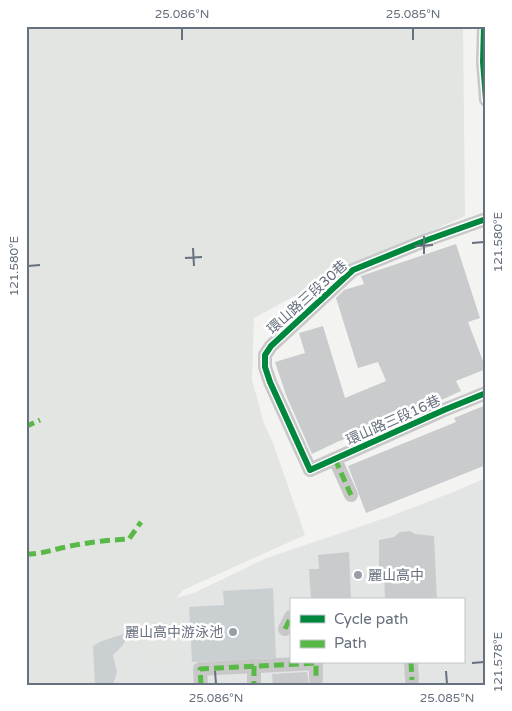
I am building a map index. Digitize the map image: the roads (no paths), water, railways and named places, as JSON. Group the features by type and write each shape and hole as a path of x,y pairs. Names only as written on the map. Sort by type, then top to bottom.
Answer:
{"street":[{"path":"484,26 486,100"},
{"name":"環山路三段30巷","path":"310,470 265,367 265,355 271,346 353,270 427,240 486,219"},
{"name":"環山路三段16巷","path":"310,470 444,410 486,394"},
{"path":"335,459 351,494"},
{"path":"201,685 200,669 295,664"},
{"path":"316,664 316,679"},
{"path":"411,664 412,680"},
{"path":"254,666 254,685"}],"place":[{"name":"麗山高中","path":"358,575"},
{"name":"麗山高中游泳池","path":"233,632"}]}
